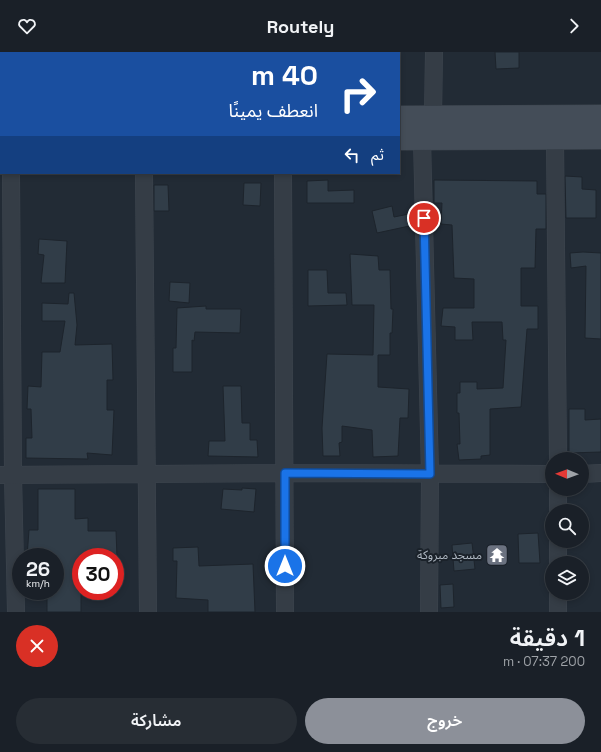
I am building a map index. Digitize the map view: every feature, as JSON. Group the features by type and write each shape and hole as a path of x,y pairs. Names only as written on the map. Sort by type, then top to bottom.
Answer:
{"main road":[{"path":"400,117 601,116"},
{"path":"400,139 601,138"}],"street":[{"path":"433,116 434,52"},
{"path":"555,138 558,452"},
{"path":"422,139 430,474 429,612"},
{"path":"11,174 6,475 16,612"},
{"path":"144,174 148,474 148,612"},
{"path":"283,174 285,612"},
{"path":"6,475 285,473 545,474"},
{"path":"589,474 601,473"},
{"path":"558,600 558,612"}],"building":[{"path":"495,52 519,52 519,68 496,69"},
{"path":"565,176 582,177 582,189 596,190 596,218 566,218"},
{"path":"328,180 328,191 354,190 354,203 307,203 307,181"},
{"path":"434,180 537,181 537,194 546,194 546,229 536,229 535,268 521,268 521,306 538,306 538,329 527,329 521,407 490,409 490,455 481,456 481,459 459,460 457,444 460,444 457,393 460,393 460,382 477,382 477,389 503,388 506,340 503,340 502,322 472,322 473,340 455,340 455,327 441,326 443,308 474,308 474,279 454,278 452,225 441,224 442,203 434,203"},
{"path":"244,183 261,183 260,206 243,205"},
{"path":"154,185 168,185 169,211 154,211"},
{"path":"392,206 394,217 414,213 414,225 377,233 372,211"},
{"path":"39,239 67,241 65,283 41,283 44,255 38,254"},
{"path":"570,253 601,253 601,339 585,338 586,266 571,268"},
{"path":"350,254 378,256 379,270 390,270 391,309 393,309 392,333 390,333 390,355 378,355 378,387 409,389 408,418 400,418 398,456 373,457 372,430 342,426 342,442 339,443 340,456 323,456 322,428 327,354 373,355 374,305 352,305"},
{"path":"308,270 327,270 328,293 346,293 347,305 308,306"},
{"path":"170,282 190,283 189,303 169,301"},
{"path":"69,293 74,293 77,325 75,345 112,344 113,380 107,380 107,410 114,410 112,455 87,453 88,459 26,458 26,438 32,438 31,409 27,409 28,386 41,387 42,352 60,352 65,321 42,321 42,303 68,304"},
{"path":"206,306 206,309 241,309 240,333 195,332 194,341 192,340 192,372 173,372 173,348 176,348 177,308"},
{"path":"223,386 241,386 242,423 250,423 250,440 257,440 258,457 208,456 209,441 225,441"},
{"path":"569,409 585,409 585,420 601,419 601,452 569,452"},
{"path":"242,488 256,489 254,512 221,509 223,489 242,490"},
{"path":"38,489 75,489 75,519 88,518 88,531 116,531 117,548 72,548 72,600 81,600 81,612 47,612 47,600 64,600 64,548 28,548 29,530 38,530"},
{"path":"538,533 540,563 519,563 518,534"},
{"path":"472,543 475,569 454,571 452,545"},
{"path":"198,547 199,566 253,564 255,612 208,612 208,600 176,598 177,561 173,561 173,548"},
{"path":"453,584 454,607 441,608 440,585"}],"place":[{"name":"مسجد مبروكة","path":"497,555"}],"route":[{"path":"285,566 285,473 430,474 424,218"}]}
